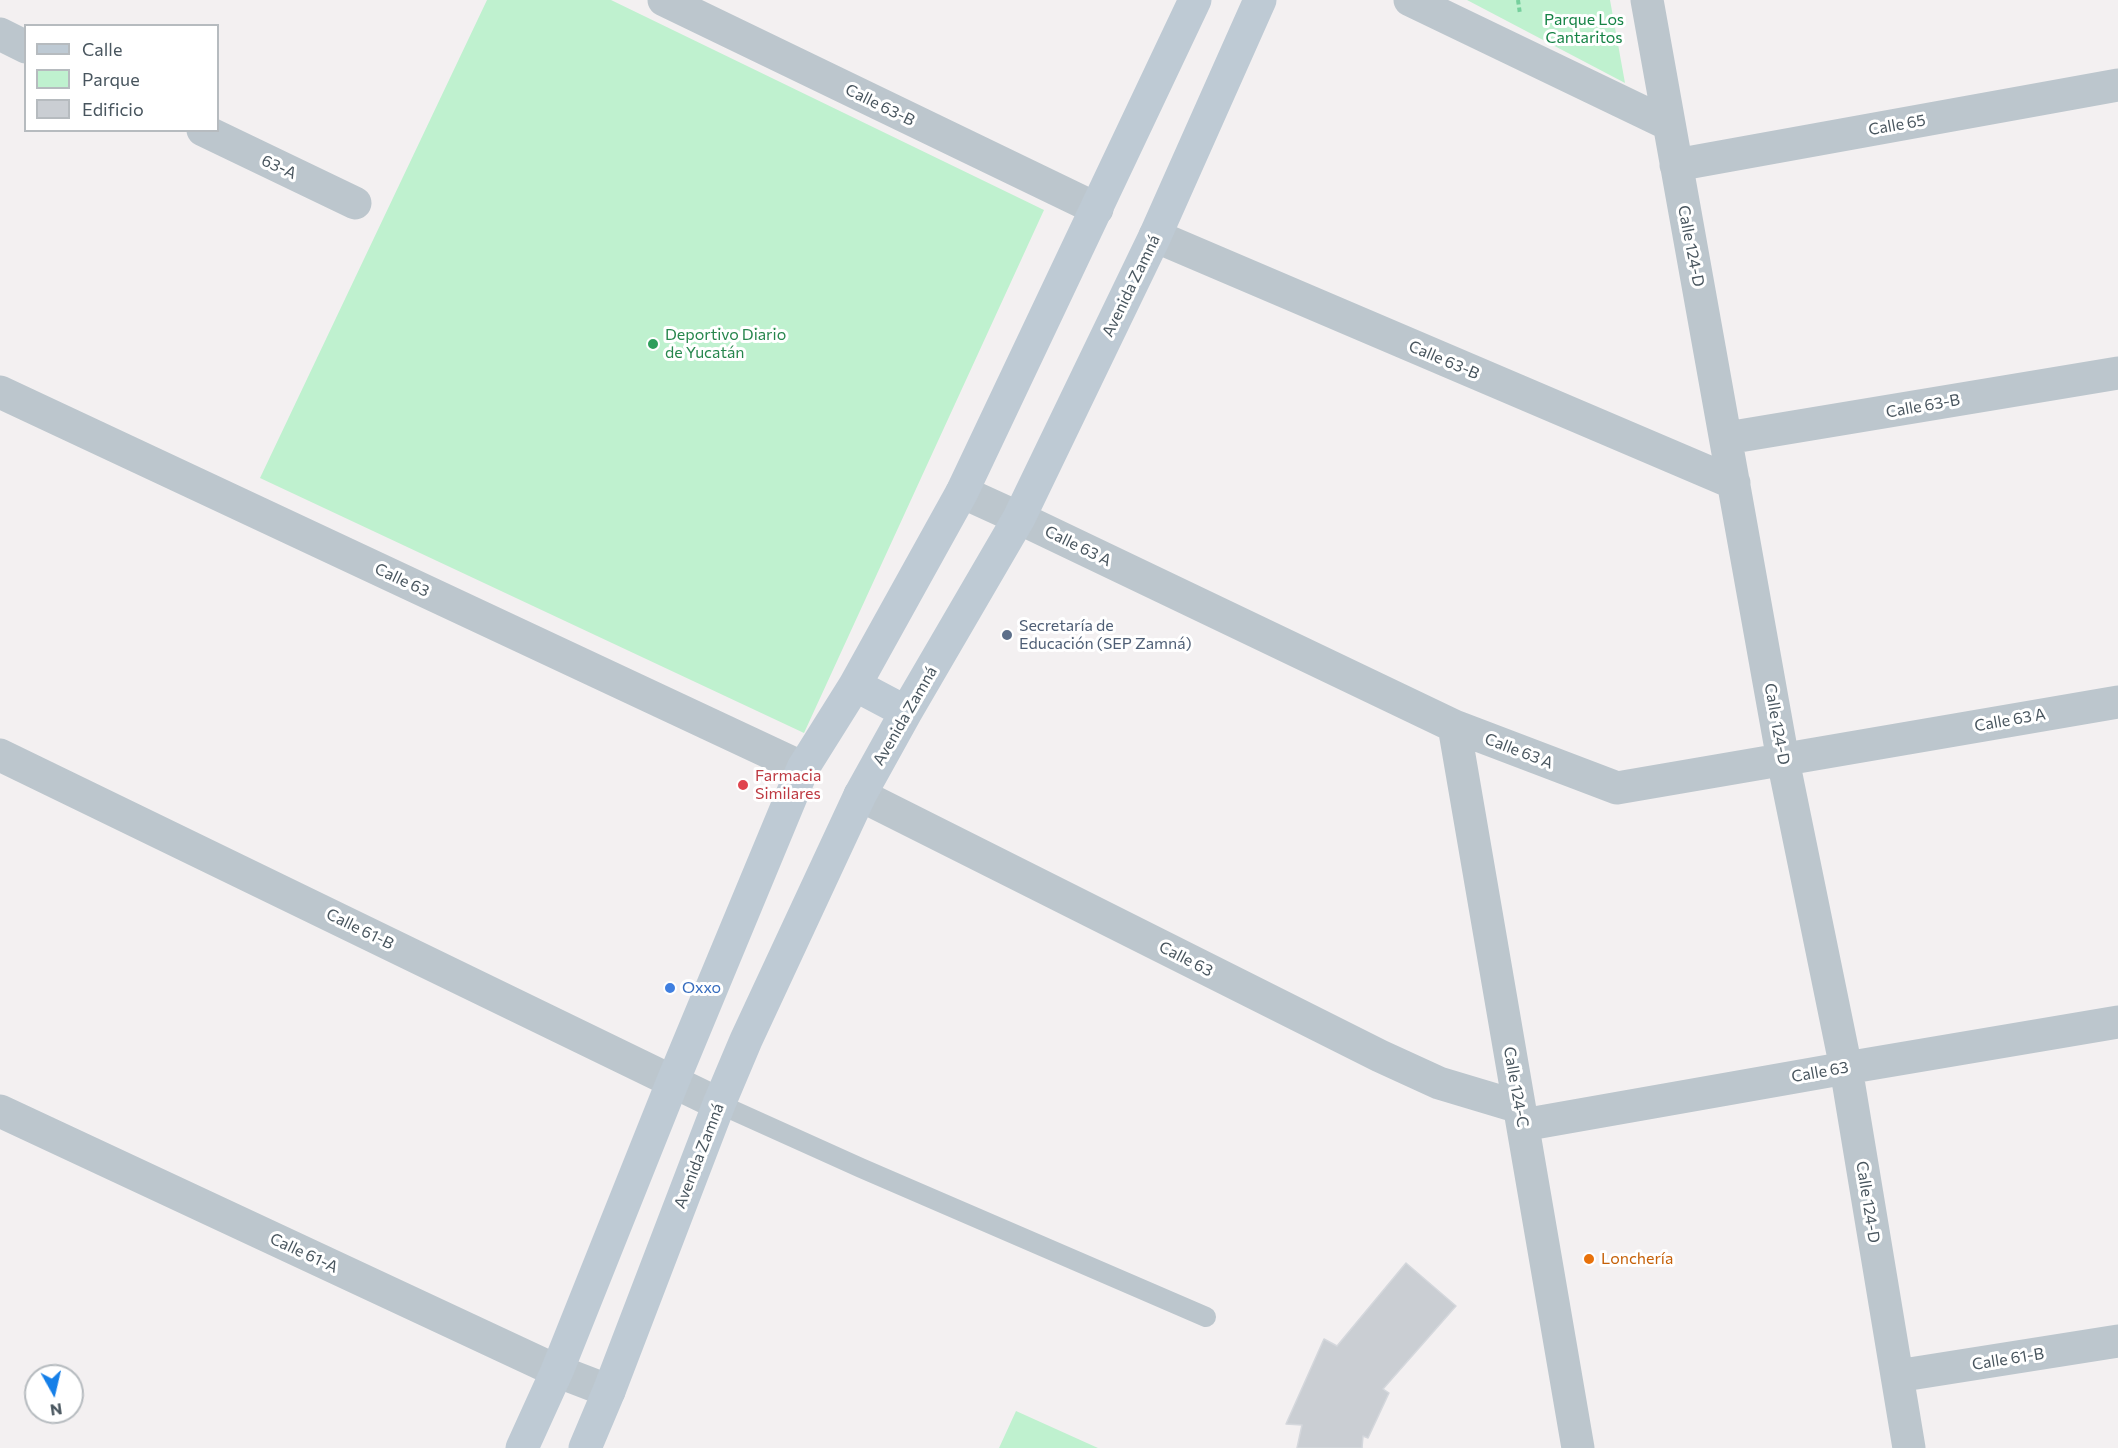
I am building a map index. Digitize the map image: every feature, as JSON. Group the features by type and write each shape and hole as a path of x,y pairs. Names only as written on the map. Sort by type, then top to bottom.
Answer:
{"street":[{"name":"Calle 63-B","path":"664,0 1097,209"},
{"path":"522,1448 557,1371 803,768 855,685 962,492 1195,0"},
{"name":"Avenida Zamná","path":"585,1448 719,1104 746,1040 860,795 1019,518 1155,236 1260,0"},
{"path":"1410,0 1668,124"},
{"name":"Calle 124-D","path":"1647,0 1784,760 1846,1068 1909,1448"},
{"path":"0,34 24,45"},
{"name":"Calle 65","path":"1676,165 2118,85"},
{"name":"63-A","path":"207,132 355,203"},
{"name":"Calle 63-B","path":"1155,236 1734,483"},
{"name":"Calle 63-B","path":"1727,438 2118,373"},
{"name":"Calle 63","path":"0,392 803,768"},
{"name":"Calle 63 A","path":"962,492 1454,726 1617,788 2118,702"},
{"path":"855,685 906,712"},
{"name":"Calle 124-C","path":"1454,726 1578,1448"},
{"name":"Calle 61-B","path":"0,755 719,1104"},
{"name":"Calle 63","path":"860,795 1380,1056 1521,1116 1846,1068 2118,1022"},
{"name":"Calle 61-A","path":"0,1111 557,1371 609,1391"},
{"name":"Calle 61-B","path":"1897,1376 2118,1341"}],"lane":[{"path":"719,1104 1206,1317"}],"green space":[{"name":"Deportivo Diario de Yucatán","path":"487,0 611,0 1044,210 804,733 260,478"},
{"name":"Parque Los Cantaritos","path":"1467,0 1610,0 1625,83"},
{"path":"1016,1411 1098,1448 999,1448"}],"building":[{"path":"1406,1263 1456,1306 1383,1389 1389,1393 1368,1438 1363,1436 1362,1448 1297,1448 1302,1425 1286,1424 1324,1339 1337,1346"}],"place":[{"name":"Deportivo Diario de Yucatán","path":"653,344"},
{"name":"Secretaría de Educación (SEP Zamná)","path":"1007,635"},
{"name":"Farmacia Similares","path":"743,785"},
{"name":"Oxxo","path":"670,988"},
{"name":"Lonchería","path":"1589,1259"}]}
